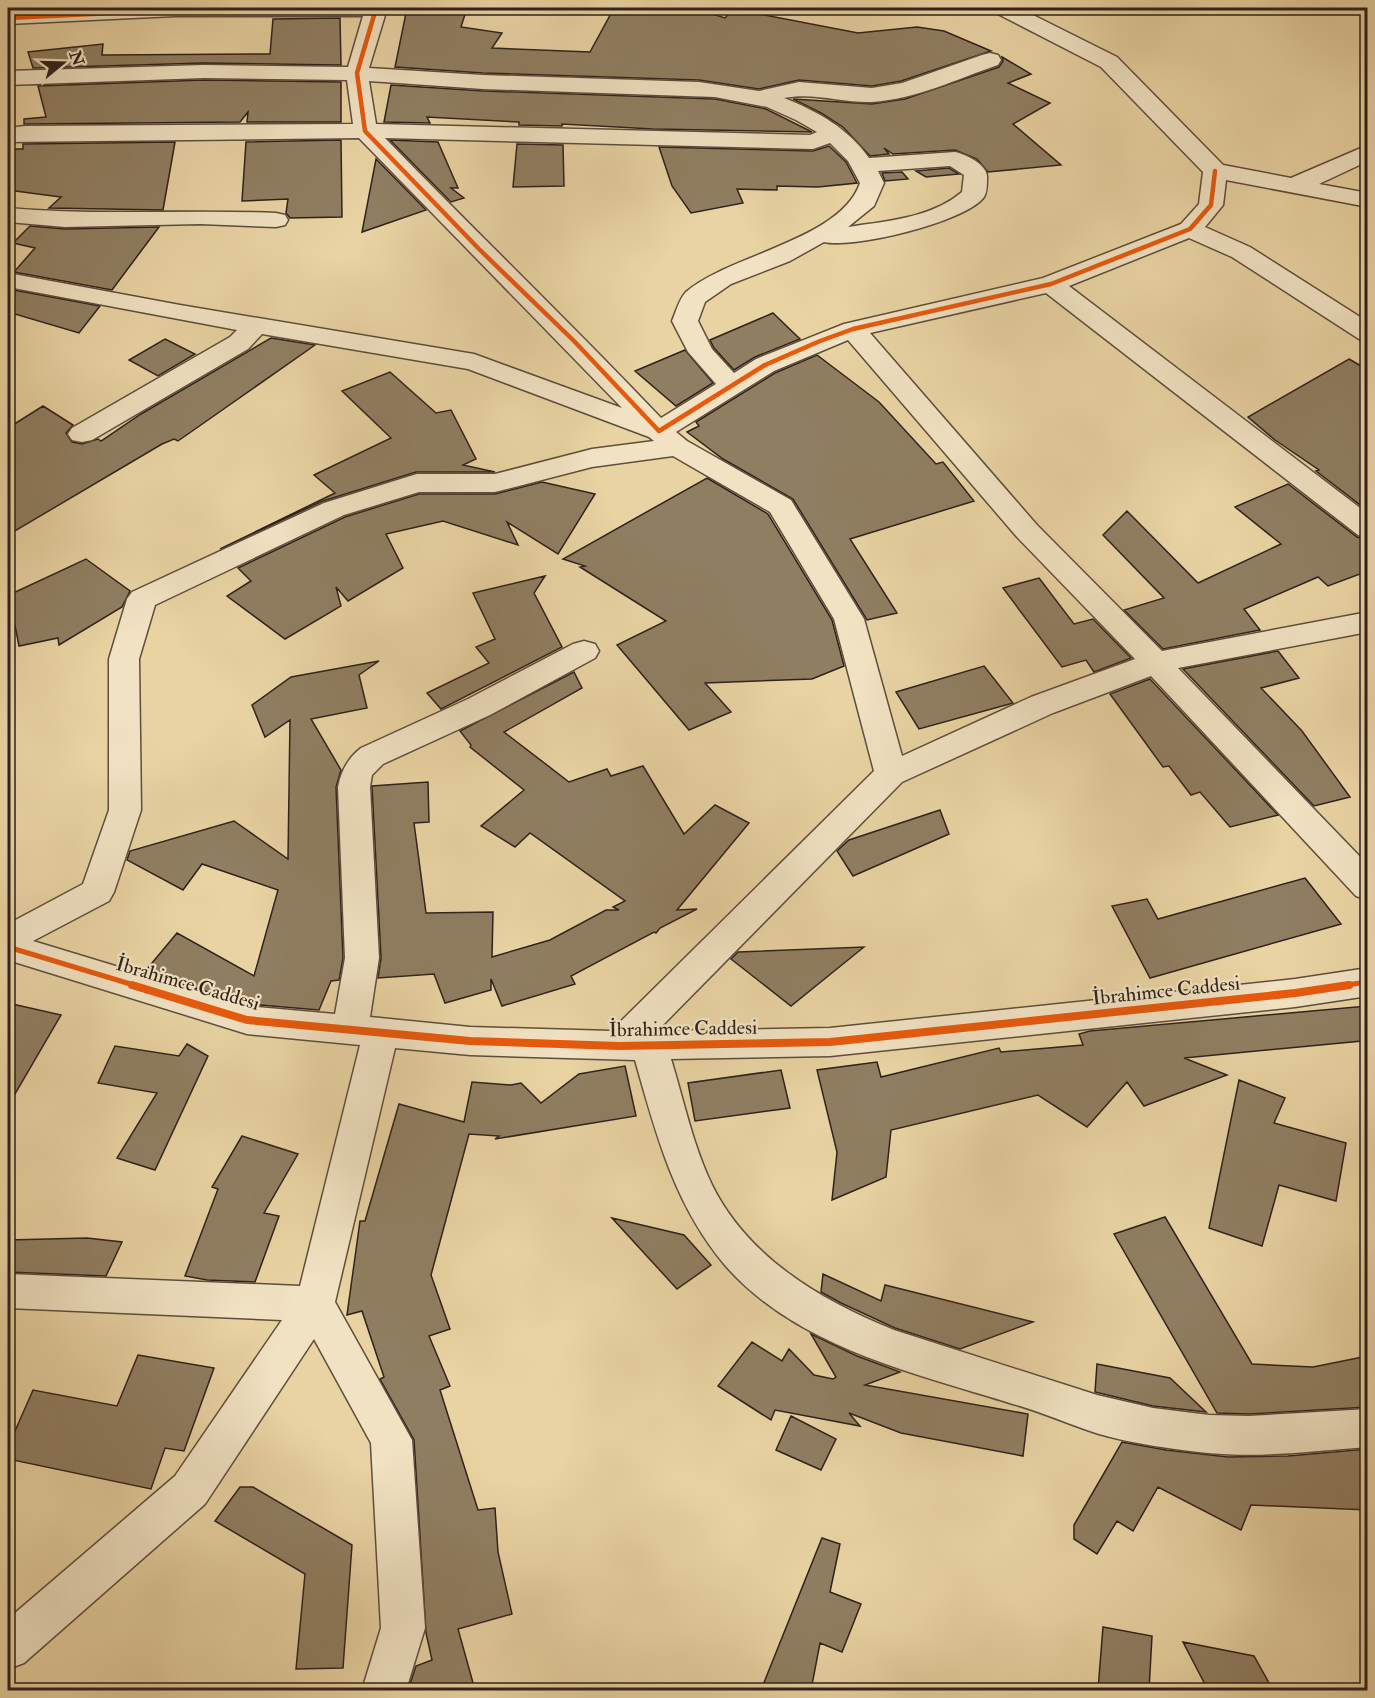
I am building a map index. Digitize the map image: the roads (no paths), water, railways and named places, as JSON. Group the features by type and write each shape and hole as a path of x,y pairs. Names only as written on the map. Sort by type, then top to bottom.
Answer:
{"street":[{"path":"8,18 175,10 356,8 375,12 357,73 365,131 668,439"},
{"path":"1004,8 1109,62 1215,171 1368,200"},
{"path":"759,98 785,90 804,89 838,95 884,94 903,90 990,60"},
{"path":"8,78 269,71 357,73 457,81 676,88 759,98 798,112 833,134 865,165 872,183 866,201 820,234 781,256 722,279 694,298 686,321 701,352 731,385"},
{"path":"8,135 25,133 365,131 813,142 833,134"},
{"path":"1294,186 1368,152"},
{"path":"820,234 833,237 930,218 954,210 974,194 976,175 974,171 955,159 865,165"},
{"path":"8,939 97,892 125,810 124,659 142,599 334,509 417,483 495,483 668,439 731,385 765,365 820,341 853,329 1051,284 1190,229 1210,205 1215,171"},
{"path":"8,215 65,220 200,216 276,220"},
{"path":"1190,229 1241,252 1368,334"},
{"path":"8,280 256,326 474,362 668,439 781,506 849,619 891,774"},
{"path":"1051,284 1368,529"},
{"path":"82,434 239,344 256,326"},
{"path":"853,329 1027,531 1156,663 1368,887"},
{"path":"1368,622 1187,655 1156,663 1042,705 891,774 634,1046 693,1187 710,1217 732,1245 758,1272 788,1296 825,1320 866,1339 909,1354 1099,1414 1157,1427 1211,1434 1265,1436 1368,1428"},
{"path":"8,1647 190,1490 315,1304 366,1031 354,787 356,775 363,764 381,751 479,707 584,651"},
{"name":"İbrahimce Caddesi","path":"8,947 247,1020 470,1041 634,1046 830,1042 1283,994 1368,982"},
{"path":"8,1291 315,1304"},
{"path":"315,1304 391,1440 403,1628 384,1690"}]}
